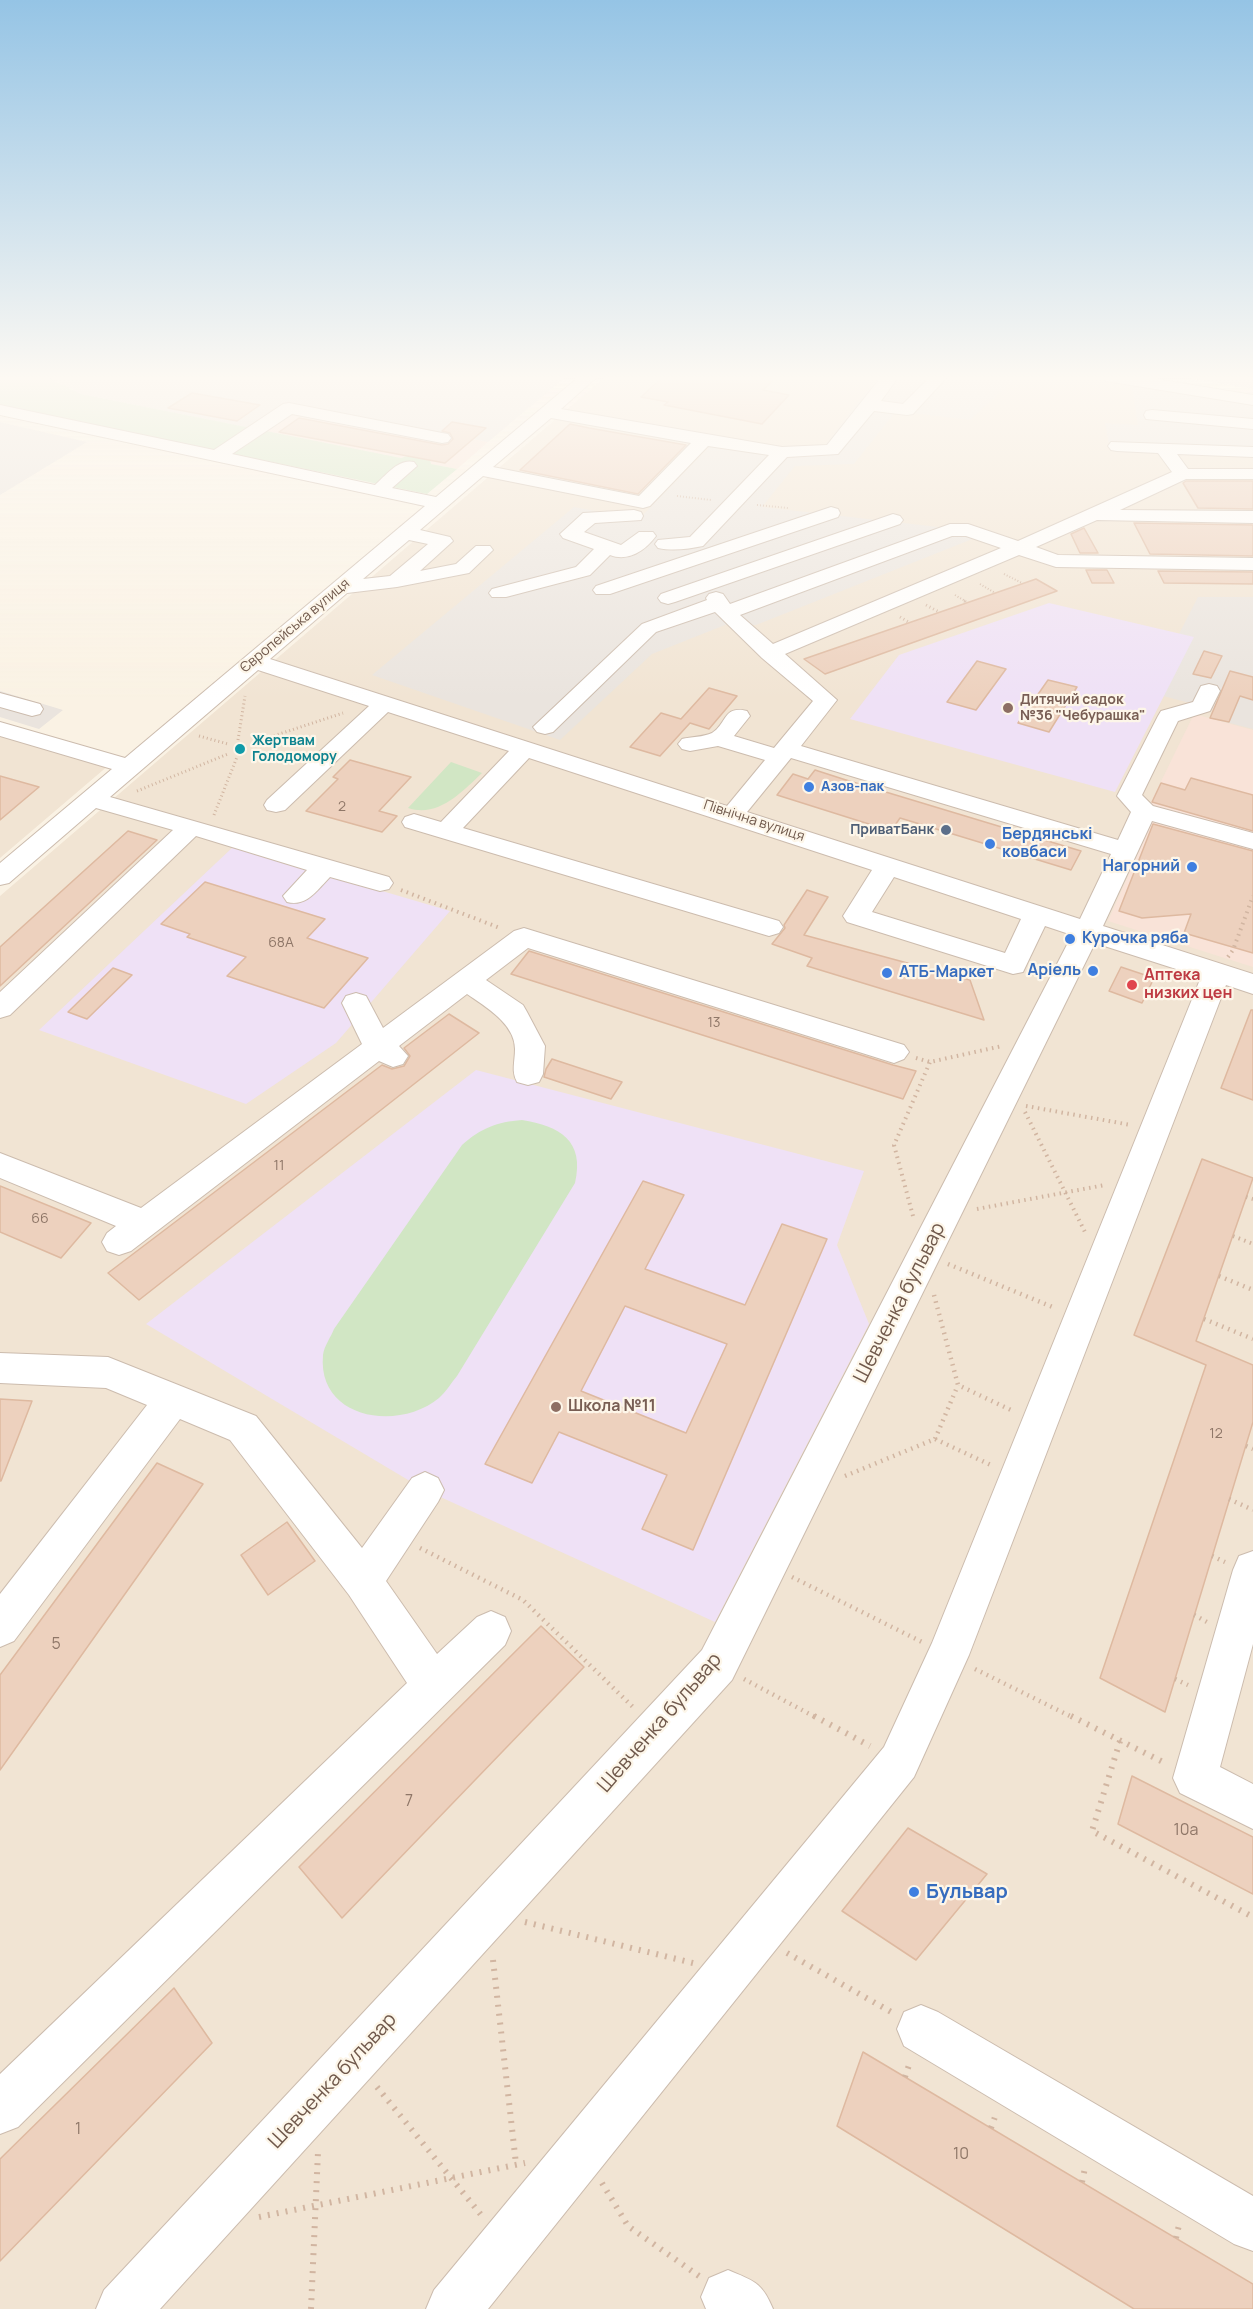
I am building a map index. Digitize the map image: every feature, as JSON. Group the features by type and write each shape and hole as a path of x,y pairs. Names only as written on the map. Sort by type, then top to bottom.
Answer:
{"street":[{"path":"349,484 440,504"},
{"path":"378,490 386,484"},
{"name":"Європейська вулиця","path":"0,877 99,801 129,767 463,484"},
{"path":"535,484 638,509"},
{"path":"662,484 638,509 627,529 665,544 694,560"},
{"path":"665,544 696,542 752,484"},
{"path":"770,653 1021,547 1162,484"},
{"path":"638,509 590,517 570,534 623,552 646,536"},
{"path":"603,590 831,513"},
{"path":"1090,515 1253,517"},
{"path":"545,727 649,628 718,600 893,520"},
{"path":"668,598 718,600 950,530 968,530 1056,561 1253,564"},
{"path":"340,588 462,569 483,550 405,533"},
{"path":"396,581 443,541"},
{"path":"499,593 583,571 607,547"},
{"path":"718,600 770,653 826,700 733,814"},
{"name":"Північна вулиця","path":"254,661 1235,978"},
{"path":"1209,691 1202,706 1169,717 1129,796 1144,811 1253,841"},
{"path":"0,700 32,709"},
{"path":"276,805 385,703"},
{"path":"718,739 739,716"},
{"path":"0,729 129,767"},
{"path":"690,744 718,739 783,753 1124,850"},
{"path":"446,831 525,748"},
{"path":"99,801 380,883"},
{"name":"Шевченка бульвар","path":"123,2309 717,1665 1088,930 1144,811"},
{"path":"414,822 769,927"},
{"path":"0,1008 199,830"},
{"path":"888,865 856,916 1013,965 1038,914"},
{"path":"296,896 324,867"},
{"path":"0,1165 131,1233 386,1052 467,980 524,938 894,1052"},
{"path":"453,2309 899,1762 948,1655 1155,1129 1235,978"},
{"path":"467,980 513,1012 530,1046 528,1074"},
{"path":"356,1004 386,1052"},
{"path":"0,1368 108,1373 243,1428 363,1581 434,1686"},
{"path":"0,1627 173,1399"},
{"path":"363,1581 425,1490"},
{"path":"1253,1570 1195,1778 1253,1807"},
{"path":"0,2109 491,1631"},
{"path":"921,2029 1253,2225"}],"path":[{"path":"238,740 245,696"},
{"path":"255,742 353,710"},
{"path":"190,733 228,744"},
{"path":"99,801 228,754"},
{"path":"199,830 237,757"},
{"path":"380,883 456,909 524,938"},
{"path":"1235,978 1233,950 1253,896"},
{"path":"894,1052 930,1062 1032,1040"},
{"path":"804,1493 935,1439 958,1386 894,1145 930,1062"},
{"path":"1102,1265 1022,1106 1155,1129"},
{"path":"944,1215 1135,1179"},
{"path":"1246,1197 1253,1199"},
{"path":"1233,1236 1253,1244"},
{"path":"924,1255 1081,1318"},
{"path":"1219,1276 1252,1288"},
{"path":"1204,1319 1253,1339"},
{"path":"958,1386 1040,1422"},
{"path":"935,1439 1018,1478"},
{"path":"1246,1446 1253,1449"},
{"path":"1229,1499 1253,1510"},
{"path":"394,1536 523,1600 657,1730"},
{"path":"768,1564 1195,1778"},
{"path":"717,1665 899,1762"},
{"path":"1120,1741 1092,1831 1253,1917"},
{"path":"516,2164 488,1913 729,1972"},
{"path":"758,1936 921,2029"},
{"path":"354,2058 505,2245"},
{"path":"311,2309 321,2094"},
{"path":"250,2218 583,2150 628,2226 737,2303"}],"shaded area":[{"path":"0,484 18,484 0,495"},
{"path":"480,484 1253,484 1253,2309 0,2309 0,896"},
{"path":"673,484 781,484 762,507 956,529 980,536 756,625 725,625 652,654 560,740 372,675 574,507 639,519"},
{"path":"1198,597 1253,597 1253,729 1210,718 1213,709 1163,696 1193,638 1179,634"},
{"name":"Дитячий садок №36 \"Чебурашка\"","path":"1049,603 1194,637 1115,792 850,719 899,655"},
{"path":"0,691 63,710 39,729 0,717"},
{"name":"Нагорний","path":"1194,714 1253,730 1253,967 1108,921 1156,813 1149,806"},
{"path":"0,733 109,765 0,858"},
{"path":"233,847 450,911 336,1043 246,1104 39,1030"},
{"name":"Школа №11","path":"476,1070 864,1171 837,1245 869,1324 715,1622 425,1490 146,1324"}],"green space":[{"path":"377,484 439,484 427,494"},
{"path":"451,762 482,773 458,795 439,806 419,810 408,808"},
{"path":"522,1120 548,1126 558,1131 573,1146 577,1168 575,1183 457,1376 439,1398 422,1409 403,1415 383,1416 363,1413 346,1406 333,1394 325,1377 323,1355 334,1329 462,1145 490,1127"}],"building":[{"path":"588,484 648,484 638,494"},
{"path":"1183,484 1253,484 1253,509 1198,508"},
{"path":"1134,523 1253,525 1253,556 1150,554"},
{"path":"1084,528 1098,553 1080,553 1071,534"},
{"path":"1086,570 1107,570 1114,583 1092,583"},
{"path":"1158,571 1253,572 1253,584 1164,583"},
{"path":"1036,579 1057,591 825,674 804,659"},
{"path":"1204,651 1222,656 1211,678 1193,674"},
{"path":"977,661 1006,669 976,710 947,702"},
{"path":"1230,671 1253,677 1253,700 1240,696 1229,722 1210,718"},
{"path":"1048,680 1077,687 1049,732 1018,723"},
{"path":"709,688 737,696 709,729 690,723 660,756 630,747 661,713 681,719"},
{"path":"350,760 411,777 379,811 397,816 382,832 306,811 338,779 333,777"},
{"path":"815,770 1081,851 1071,870 900,818 891,831 777,795 793,774 808,779"},
{"path":"0,776 39,787 0,820"},
{"path":"1191,778 1253,795 1253,831 1152,802 1161,783 1185,790"},
{"path":"1153,824 1253,851 1253,953 1184,933 1191,914 1142,918 1119,911"},
{"path":"128,831 157,840 0,986 0,947"},
{"path":"205,882 325,919 307,938 368,958 324,1008 227,976 246,957 187,937 190,934 161,924"},
{"name":"АТБ-Маркет","path":"807,890 828,897 804,935 970,980 984,1020 807,966 812,958 772,944 785,928 784,925"},
{"path":"529,951 916,1071 903,1099 511,974"},
{"name":"Аптека низких цен","path":"1121,967 1154,978 1142,1003 1109,991"},
{"path":"113,968 132,975 87,1019 68,1012"},
{"path":"1251,1010 1253,1010 1253,1100 1221,1088"},
{"path":"449,1014 479,1033 139,1300 108,1273 382,1065 392,1069 404,1066 410,1056 404,1048"},
{"path":"552,1059 622,1082 611,1099 544,1077"},
{"path":"1202,1159 1253,1178 1196,1341 1253,1365 1253,1422 1165,1712 1100,1678 1206,1365 1134,1335"},
{"path":"643,1181 684,1195 645,1269 745,1305 782,1224 827,1239 693,1550 642,1529 667,1475 559,1432 532,1483 485,1464","holes":["625,1306 727,1344 686,1433 581,1391"]},
{"path":"0,1186 91,1223 61,1258 0,1232"},
{"path":"0,1399 32,1401 1,1481 0,1481"},
{"path":"157,1463 203,1484 0,1770 0,1675"},
{"path":"287,1522 315,1561 268,1595 241,1555"},
{"path":"541,1626 584,1667 342,1918 299,1867"},
{"path":"1132,1776 1253,1837 1253,1894 1118,1824"},
{"name":"Бульвар","path":"908,1828 987,1874 916,1960 842,1911"},
{"path":"174,1988 212,2043 0,2261 0,2159"},
{"path":"863,2052 1253,2284 1253,2309 1134,2309 837,2126"}],"place":[{"name":"Дитячий садок №36 \"Чебурашка\"","path":"1008,708"},
{"name":"Жертвам Голодомору","path":"240,749"},
{"name":"Азов-пак","path":"809,787"},
{"name":"ПриватБанк","path":"946,830"},
{"name":"Бердянські ковбаси","path":"990,844"},
{"name":"Нагорний","path":"1192,867"},
{"name":"Курочка ряба","path":"1070,939"},
{"name":"Аріель","path":"1093,971"},
{"name":"АТБ-Маркет","path":"887,973"},
{"name":"Аптека низких цен","path":"1132,985"},
{"name":"Школа №11","path":"556,1407"},
{"name":"Бульвар","path":"914,1892"}]}
